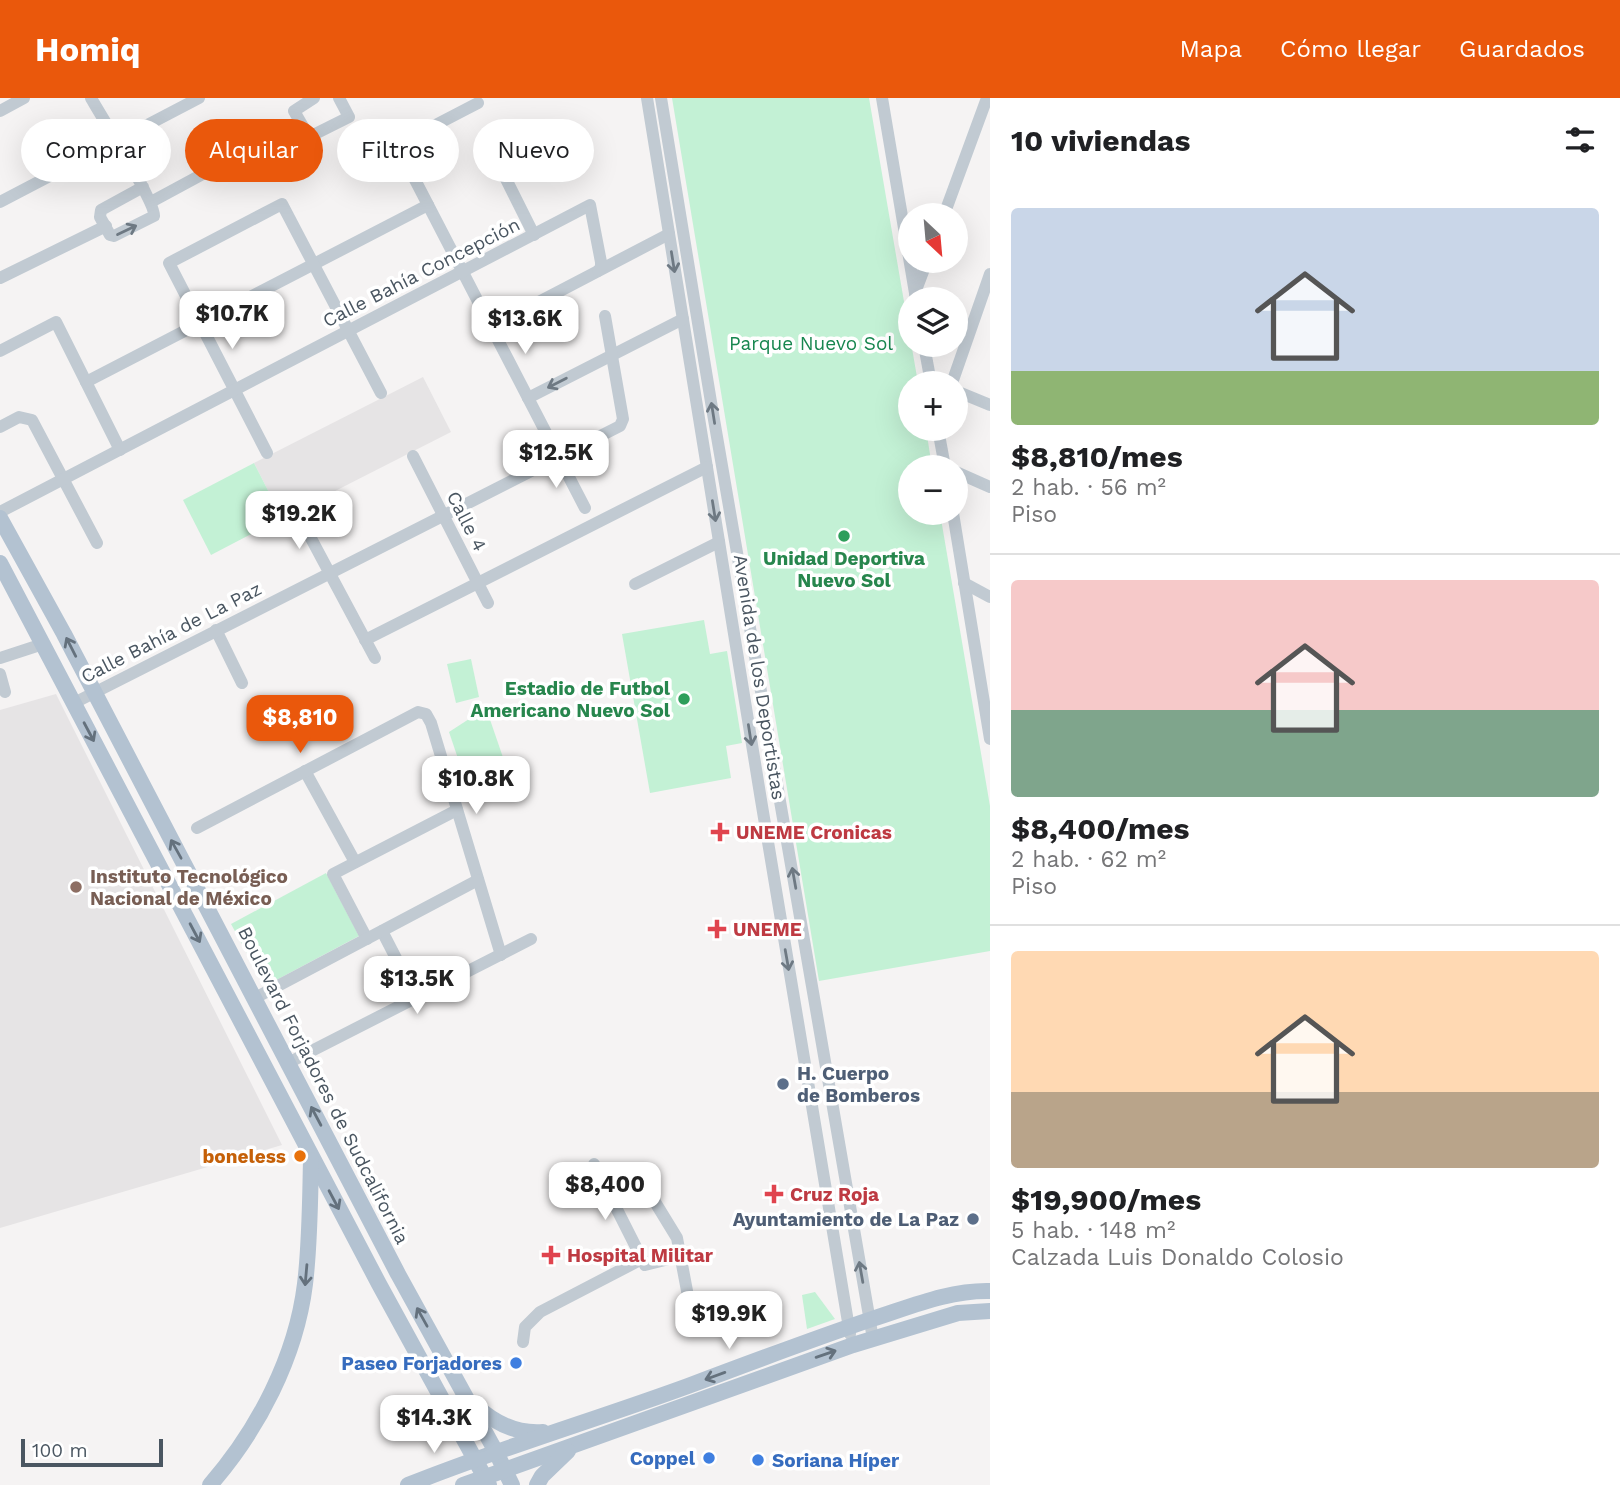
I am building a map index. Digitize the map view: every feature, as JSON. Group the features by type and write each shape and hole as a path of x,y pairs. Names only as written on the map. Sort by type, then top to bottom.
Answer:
{"main road":[{"name":"Boulevard Forjadores de Sudcalifornia","path":"0,518 512,1485"},
{"path":"0,563 311,1158 487,1481"},
{"path":"258,1053 277,1043"},
{"path":"210,1485 242,1446 270,1394 290,1347 305,1287 311,1158"},
{"path":"379,1284 398,1274"},
{"path":"408,1485 475,1458 646,1402 928,1300 990,1291"},
{"path":"463,1485 487,1481 504,1469 853,1345 958,1313 990,1311"},
{"path":"466,1398 486,1416 512,1429 533,1433 562,1431"},
{"path":"632,1424 632,1414 646,1402"},
{"path":"537,1485 558,1458 579,1443"}],"street":[{"path":"0,111 24,98"},
{"path":"91,98 102,119"},
{"path":"158,119 198,98"},
{"path":"298,119 294,111 314,98"},
{"path":"323,130 347,119 348,114 340,98"},
{"name":"Avenida de los Deportistas","path":"647,98 853,1345"},
{"name":"Avenida de los Deportistas","path":"661,98 873,1339"},
{"path":"883,98 914,287"},
{"path":"948,203 986,99"},
{"path":"478,103 397,145 585,508"},
{"path":"0,202 38,182"},
{"path":"140,182 143,187 150,202 155,209 154,216 114,236 110,234 100,217 101,210 143,187"},
{"path":"150,202 187,182"},
{"path":"508,182 534,234"},
{"path":"664,204 678,202"},
{"path":"267,453 169,263 282,204 381,393"},
{"path":"86,382 428,205"},
{"name":"Calle Bahía Concepción","path":"0,512 590,205 601,262 598,271"},
{"path":"0,278 106,226"},
{"path":"491,327 669,234"},
{"path":"956,371 990,274"},
{"path":"605,316 612,355"},
{"path":"528,398 683,319"},
{"path":"0,351 56,322 120,450"},
{"name":"Calle Bahía de La Paz","path":"74,703 622,423 612,355"},
{"path":"968,396 990,405"},
{"path":"0,427 19,417 32,420 97,542"},
{"name":"Calle 4","path":"413,456 488,603"},
{"path":"365,640 707,467"},
{"path":"968,477 990,487"},
{"path":"298,514 375,659"},
{"path":"955,525 990,739"},
{"path":"635,584 719,542"},
{"path":"964,583 990,597"},
{"path":"730,610 746,607"},
{"path":"216,630 242,683"},
{"path":"0,658 43,644"},
{"path":"0,674 5,692"},
{"path":"197,828 418,712 426,714 501,954"},
{"path":"305,771 355,863"},
{"path":"761,800 781,796"},
{"path":"367,939 333,874 457,810"},
{"path":"255,998 478,880"},
{"path":"382,931 416,998"},
{"path":"288,1063 531,939"},
{"path":"794,997 814,993"},
{"path":"803,1055 824,1053"},
{"path":"811,1100 831,1096"},
{"path":"821,1162 842,1158"},
{"path":"594,1164 645,1265 681,1256"},
{"path":"648,1172 655,1202 677,1238 691,1312"},
{"path":"829,1210 850,1207"},
{"path":"523,1342 525,1327 540,1312 642,1259"}],"shaded area":[{"path":"423,377 451,432 282,518 254,463"},
{"name":"Instituto Tecnológico Nacional de México","path":"56,694 282,1145 0,1228 0,710"}],"green space":[{"name":"Unidad Deportiva Nuevo Sol","path":"672,98 869,98 901,287 898,287 898,357 914,357 916,371 898,371 898,441 928,441 930,455 898,455 898,525 942,525 990,806 990,951 819,981"},
{"path":"254,463 282,518 211,555 183,500"},
{"name":"Estadio de Futbol Americano Nuevo Sol","path":"704,620 710,654 727,651 742,743 726,746 731,778 650,793 622,634"},
{"path":"471,659 479,697 456,703 447,664"},
{"path":"486,708 508,772 467,785 449,732"},
{"path":"326,873 359,936 265,986 231,924"},
{"path":"815,1292 835,1319 807,1329 802,1295"}],"place":[{"name":"Unidad Deportiva Nuevo Sol","path":"844,536"},
{"name":"Estadio de Futbol Americano Nuevo Sol","path":"684,699"},
{"name":"UNEME Cronicas","path":"720,832"},
{"name":"Instituto Tecnológico Nacional de México","path":"76,887"},
{"name":"UNEME","path":"717,929"},
{"name":"H. Cuerpo de Bomberos","path":"783,1084"},
{"name":"boneless","path":"300,1156"},
{"name":"Cruz Roja","path":"774,1194"},
{"name":"Ayuntamiento de La Paz","path":"973,1219"},
{"name":"Hospital Militar","path":"551,1255"},
{"name":"Paseo Forjadores","path":"516,1363"},
{"name":"Coppel","path":"709,1458"},
{"name":"Soriana Híper","path":"758,1460"}],"park label":[{"name":"Parque Nuevo Sol","path":"811,343"}]}
